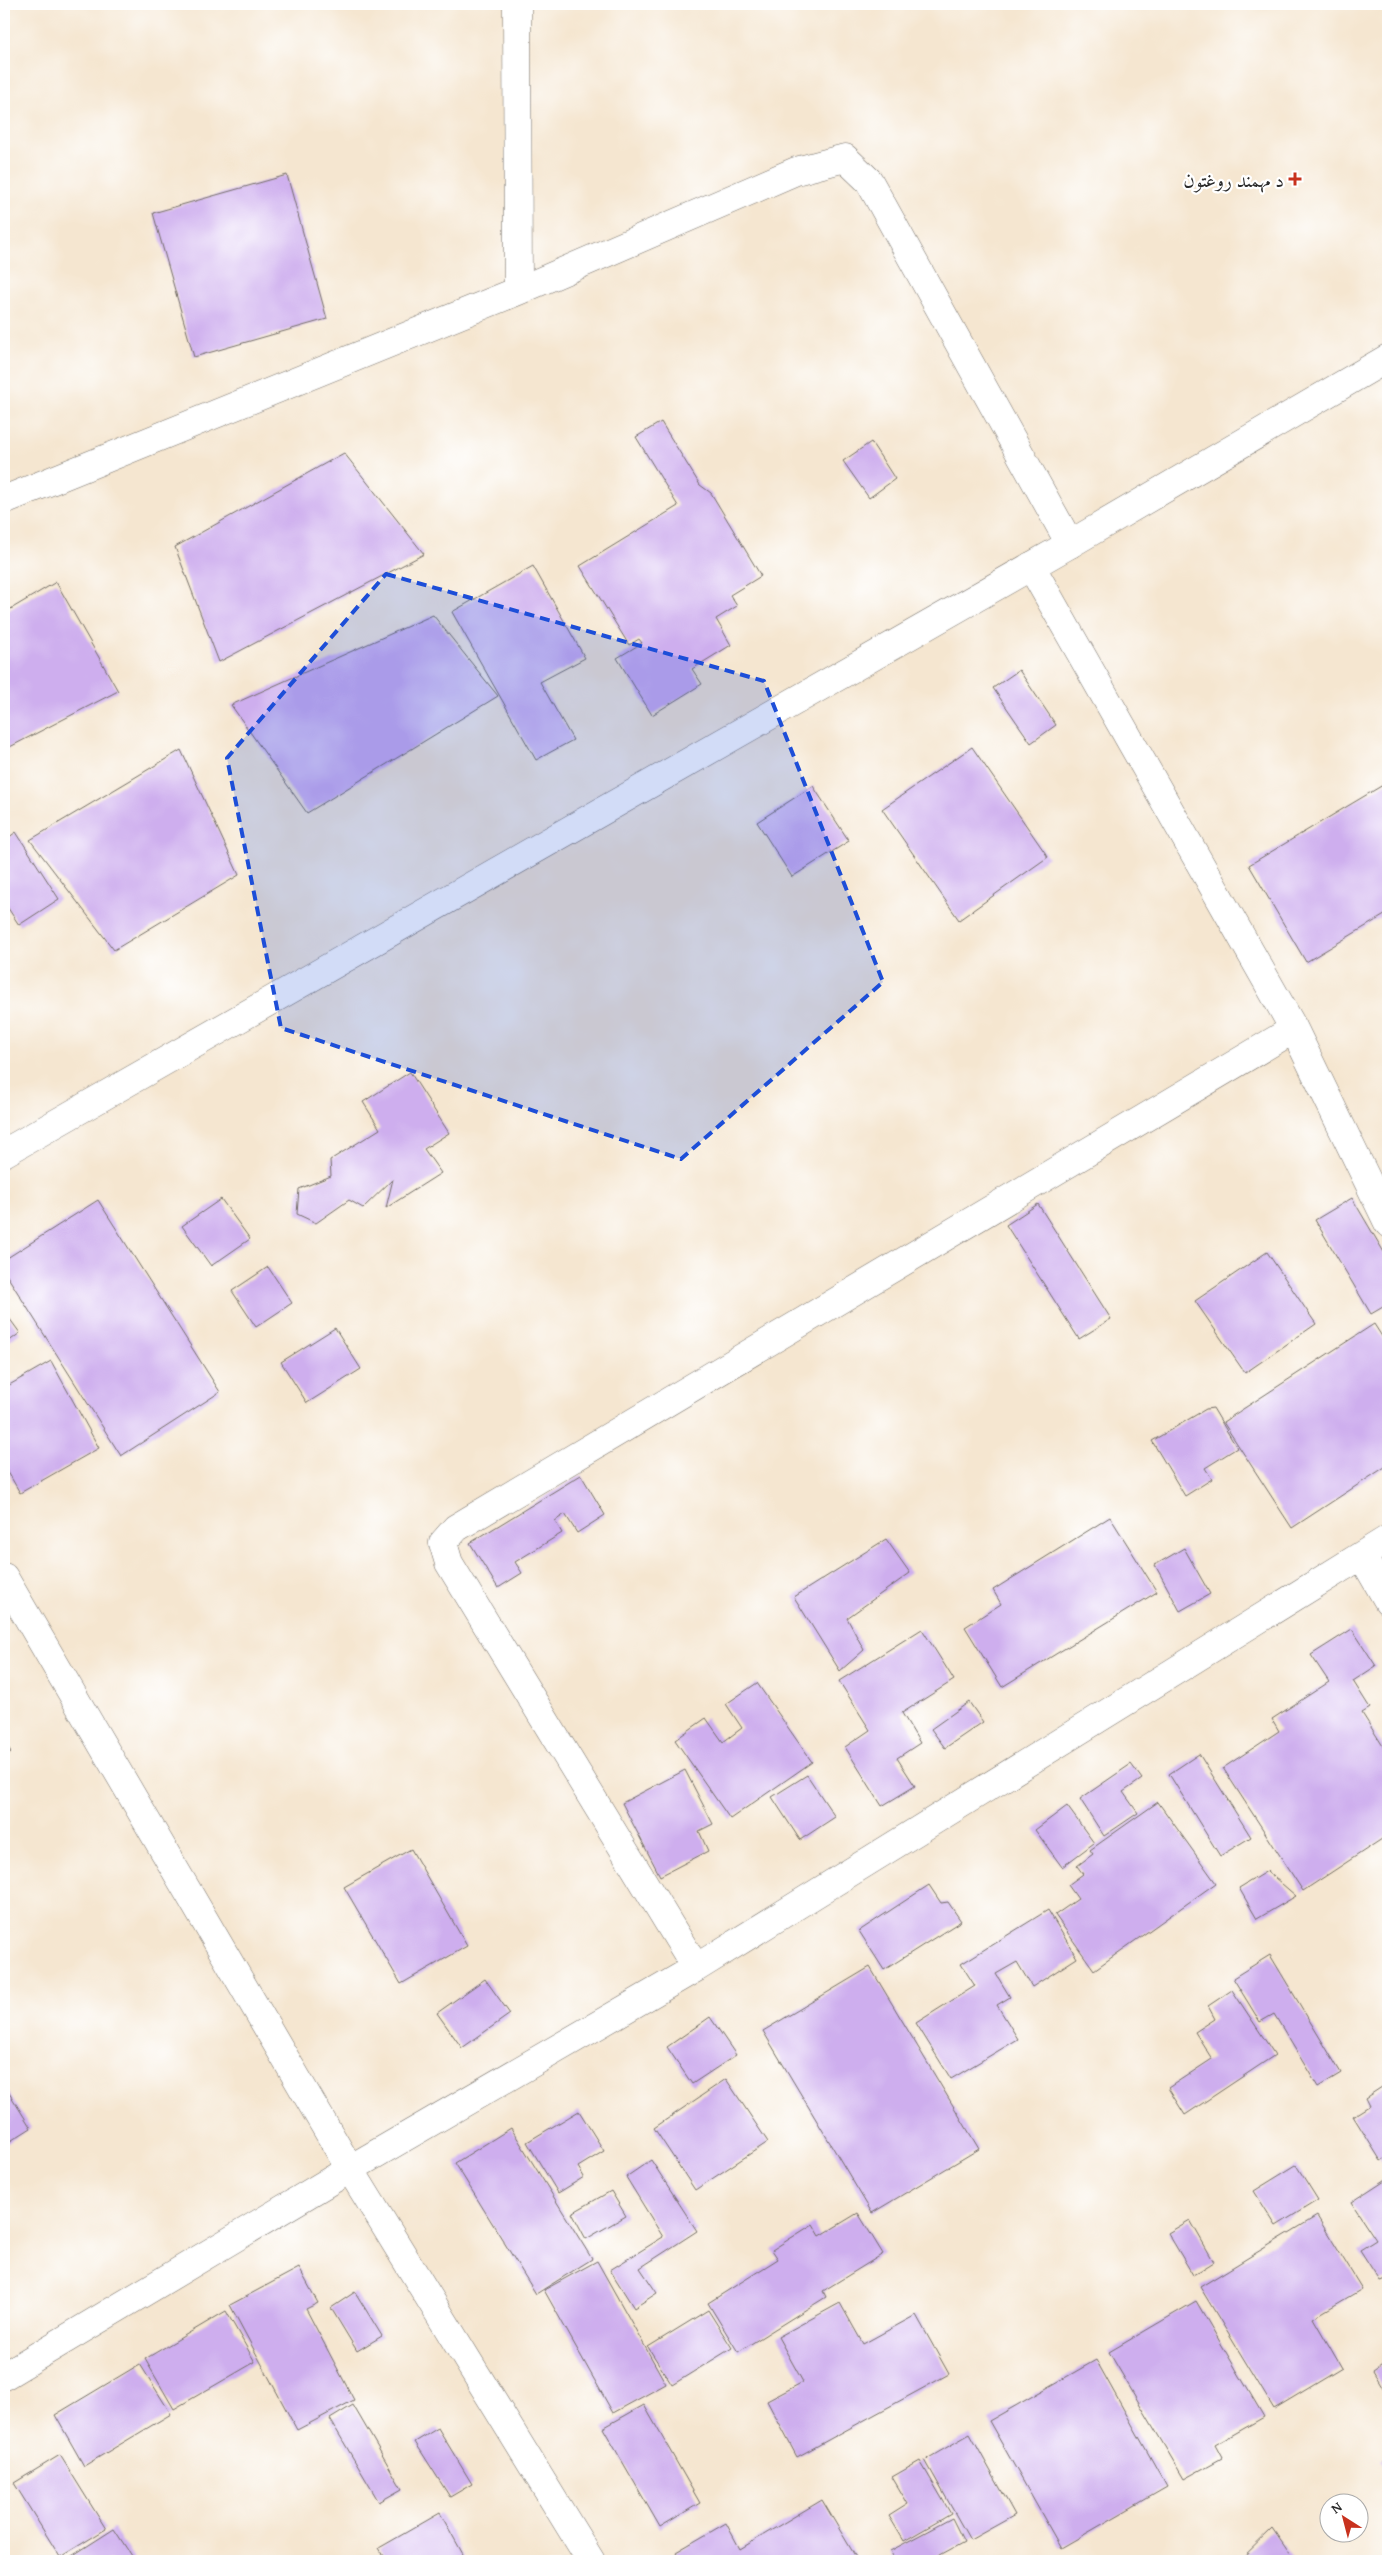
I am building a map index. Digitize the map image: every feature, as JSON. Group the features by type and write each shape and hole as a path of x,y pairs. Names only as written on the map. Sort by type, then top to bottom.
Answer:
{"street":[{"path":"517,4 518,291"},
{"path":"4,500 518,291 796,172 845,158 869,181 1070,544"},
{"path":"4,1153 1070,544 1388,358"},
{"path":"1031,566 1294,1029 1388,1223"},
{"path":"696,1968 449,1563 443,1543 456,1528 1294,1029"},
{"path":"4,2376 350,2169 696,1968 1388,1539"},
{"path":"1362,1556 1388,1601"},
{"path":"4,1577 350,2169 591,2561"}],"highlighted area":[{"path":"386,574 764,681 883,982 681,1159 281,1028 227,758"}],"building":[{"path":"287,175 327,319 194,357 153,213"},
{"path":"661,422 700,485 711,493 761,576 730,595 737,606 716,619 731,645 692,669 702,684 652,715 617,658 642,643 639,639 629,645 580,566 678,506 636,437"},
{"path":"871,442 895,479 869,498 843,461"},
{"path":"344,453 424,554 219,662 175,547"},
{"path":"533,566 585,658 540,682 573,740 536,760 452,612"},
{"path":"56,582 118,691 4,750 4,613"},
{"path":"433,615 498,696 307,813 231,705"},
{"path":"1019,670 1056,725 1031,743 993,688"},
{"path":"972,747 1048,857 959,920 882,809"},
{"path":"181,750 239,875 114,950 30,840"},
{"path":"1388,782 1388,913 1306,962 1249,865"},
{"path":"813,786 849,841 792,877 757,822"},
{"path":"16,832 59,899 19,925 4,902 4,841"},
{"path":"410,1072 449,1133 424,1149 441,1173 386,1208 393,1179 363,1208 349,1200 316,1223 297,1214 299,1189 331,1176 330,1160 380,1129 363,1102"},
{"path":"1352,1198 1388,1259 1388,1304 1371,1314 1315,1220"},
{"path":"221,1199 250,1239 211,1266 182,1226"},
{"path":"98,1200 220,1392 121,1456 4,1271 4,1260"},
{"path":"1038,1204 1111,1319 1079,1339 1006,1225"},
{"path":"1267,1252 1316,1324 1245,1373 1195,1301"},
{"path":"268,1267 292,1303 256,1327 232,1291"},
{"path":"4,1311 20,1333 4,1345"},
{"path":"1374,1324 1388,1346 1388,1465 1292,1528 1223,1422"},
{"path":"335,1328 361,1369 307,1403 281,1362"},
{"path":"51,1361 99,1448 20,1493 4,1465 4,1388"},
{"path":"1213,1408 1237,1448 1205,1468 1212,1479 1185,1496 1152,1441 1206,1409"},
{"path":"581,1475 605,1515 577,1533 565,1514 555,1521 562,1533 515,1562 522,1573 498,1588 470,1543"},
{"path":"1110,1517 1157,1592 1002,1687 965,1627 1001,1604 993,1590"},
{"path":"886,1539 910,1573 847,1618 864,1650 840,1671 794,1597"},
{"path":"1184,1548 1210,1594 1180,1611 1155,1565"},
{"path":"922,1629 954,1680 902,1713 920,1743 897,1758 915,1786 882,1806 845,1747 870,1730 839,1681"},
{"path":"1352,1629 1376,1666 1353,1681 1370,1708 1362,1713 1388,1754 1388,1835 1303,1891 1223,1768 1279,1731 1272,1719 1329,1682 1311,1655"},
{"path":"757,1683 812,1762 730,1819 675,1740 706,1718 723,1742 742,1728 726,1704"},
{"path":"969,1702 983,1722 945,1748 931,1729"},
{"path":"4,1741 11,1752 4,1757"},
{"path":"1199,1754 1251,1837 1220,1856 1169,1774"},
{"path":"1131,1764 1142,1779 1123,1792 1138,1813 1104,1836 1080,1799"},
{"path":"685,1770 713,1824 699,1831 708,1851 660,1876 622,1803"},
{"path":"807,1775 835,1817 800,1840 772,1797"},
{"path":"1158,1802 1216,1883 1094,1970 1055,1915 1078,1899 1068,1885 1083,1874 1077,1866 1093,1854 1090,1850"},
{"path":"1067,1806 1094,1843 1062,1867 1035,1830"},
{"path":"411,1849 467,1946 401,1984 344,1887"},
{"path":"1267,1871 1296,1896 1257,1919 1239,1888"},
{"path":"929,1885 941,1903 948,1902 961,1921 884,1970 859,1931"},
{"path":"1048,1910 1077,1958 1032,1987 1017,1962 996,1974 1010,1997 997,2005 1018,2039 951,2079 916,2023 975,1986 961,1964"},
{"path":"1270,1955 1341,2073 1318,2087 1274,2014 1260,2022 1233,1978"},
{"path":"870,1967 979,2149 872,2213 763,2031"},
{"path":"485,1979 510,2014 462,2048 437,2013"},
{"path":"1232,1990 1275,2055 1185,2115 1168,2088 1212,2059 1195,2032 1215,2019 1208,2006"},
{"path":"710,2017 736,2055 692,2084 667,2047"},
{"path":"726,2079 768,2142 695,2190 654,2128"},
{"path":"1388,2083 1388,2156 1381,2161 1353,2116 1369,2106 1365,2098"},
{"path":"4,2085 31,2128 4,2145"},
{"path":"579,2111 604,2151 578,2167 584,2177 558,2193 527,2142"},
{"path":"511,2128 592,2259 536,2294 455,2163"},
{"path":"651,2160 697,2231 640,2268 657,2293 634,2308 610,2270 663,2237 626,2177"},
{"path":"1296,2165 1318,2200 1276,2226 1254,2191"},
{"path":"1388,2178 1388,2278 1380,2281 1360,2250 1376,2240 1351,2202"},
{"path":"611,2191 626,2216 586,2239 572,2213"},
{"path":"858,2213 883,2254 823,2291 826,2297 738,2352 708,2303 778,2259 772,2250 813,2224 820,2236"},
{"path":"1317,2216 1362,2289 1313,2318 1342,2368 1274,2409 1200,2287"},
{"path":"1190,2220 1214,2262 1193,2275 1168,2233"},
{"path":"597,2261 666,2384 613,2413 544,2290"},
{"path":"299,2268 318,2303 306,2309 354,2400 297,2430 230,2305"},
{"path":"355,2292 382,2336 357,2351 331,2308"},
{"path":"1196,2301 1264,2417 1215,2445 1222,2458 1184,2479 1109,2352"},
{"path":"840,2303 863,2344 916,2315 949,2374 797,2457 767,2401 803,2382 778,2337"},
{"path":"708,2310 732,2348 672,2385 648,2347"},
{"path":"226,2311 255,2362 174,2409 145,2359"},
{"path":"1096,2360 1167,2487 1061,2548 989,2421"},
{"path":"1388,2361 1388,2396 1373,2371"},
{"path":"140,2364 171,2414 84,2466 55,2415"},
{"path":"353,2405 402,2489 379,2502 330,2419"},
{"path":"644,2405 700,2503 660,2527 603,2428"},
{"path":"438,2428 472,2484 450,2497 415,2442"},
{"path":"970,2434 1015,2515 970,2540 925,2460"},
{"path":"60,2455 106,2529 60,2557 14,2483"},
{"path":"1388,2457 1388,2473 1381,2461"},
{"path":"920,2461 951,2514 904,2541 889,2516 908,2504 892,2477"},
{"path":"822,2500 857,2559 854,2561 681,2561 676,2552 726,2523 740,2549"},
{"path":"440,2513 464,2556 454,2561 387,2561 379,2548"},
{"path":"952,2518 964,2542 929,2561 896,2561 890,2551"},
{"path":"114,2529 135,2561 64,2561"},
{"path":"1272,2529 1294,2561 1239,2561"}],"place":[{"name":"د مهمند روغتون","path":"1295,179"}]}
